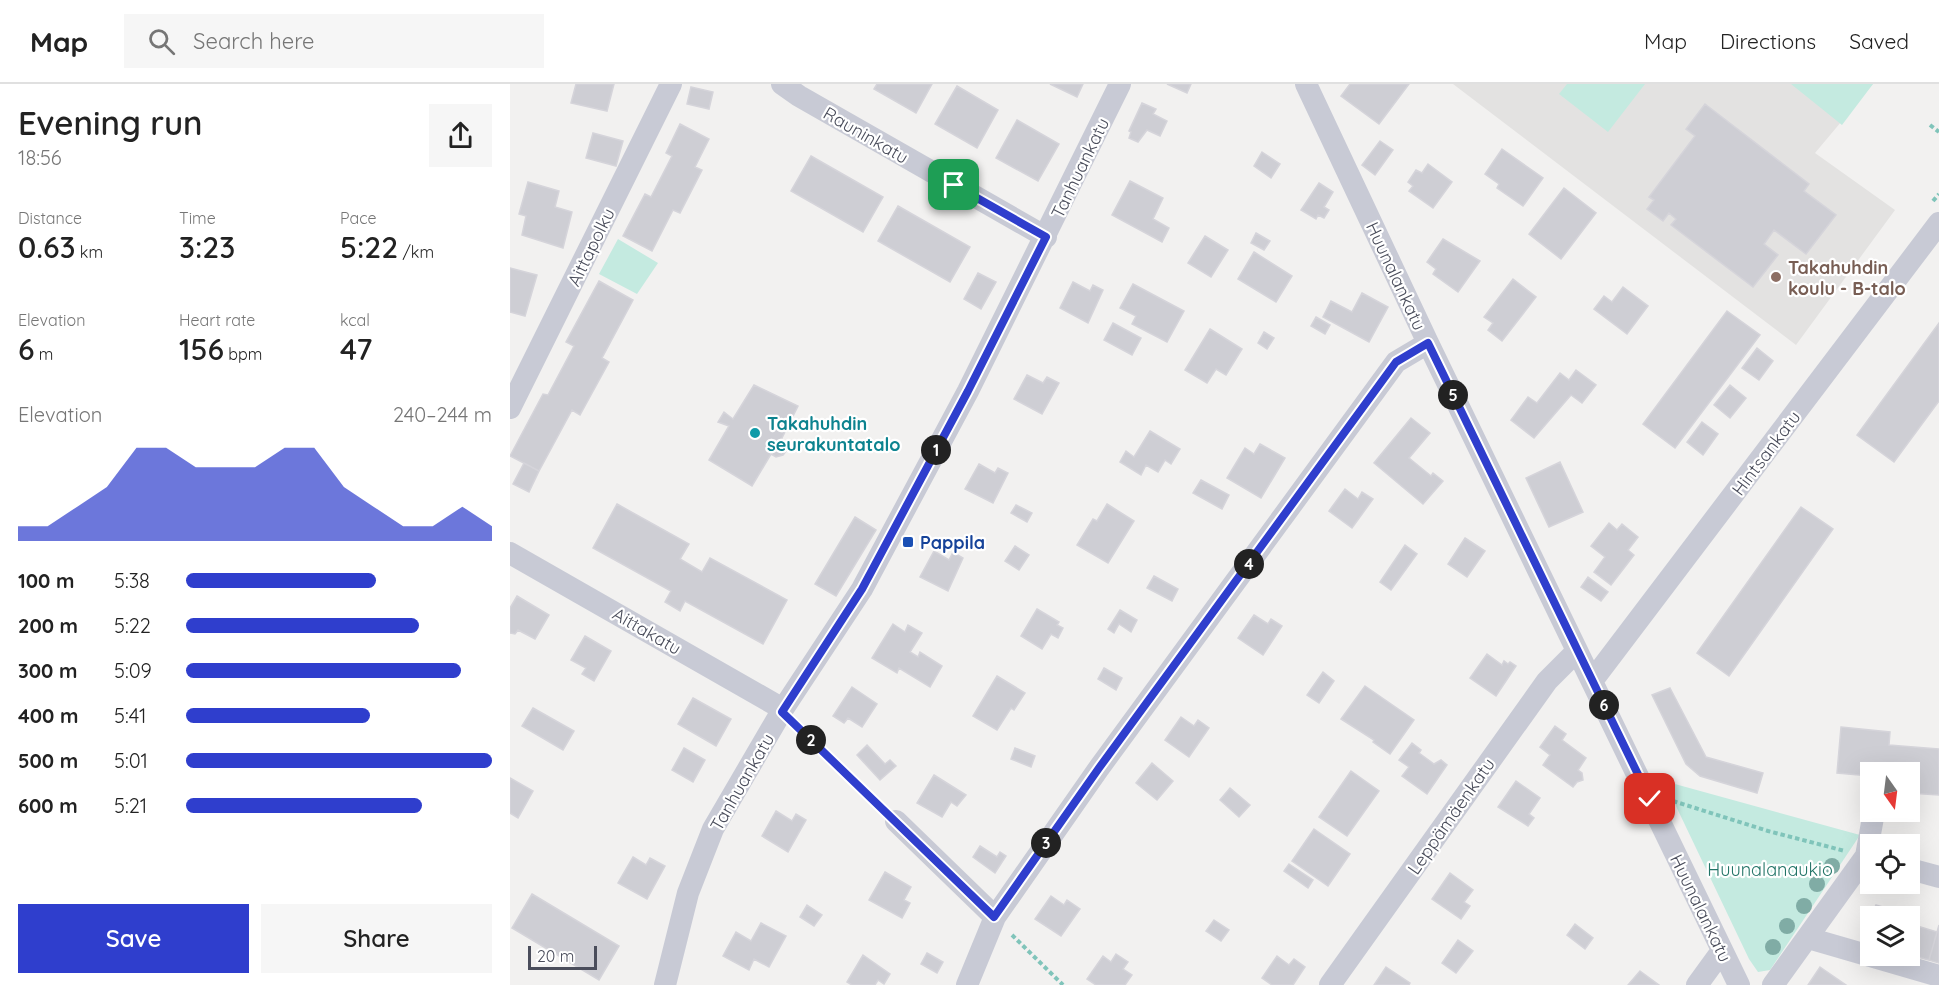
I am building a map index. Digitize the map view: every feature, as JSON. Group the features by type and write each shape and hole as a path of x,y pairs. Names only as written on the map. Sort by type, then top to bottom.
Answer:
{"street":[{"name":"Aittapolku","path":"510,408 671,84"},
{"name":"Rauninkatu","path":"782,84 799,96 1046,237"},
{"name":"Tanhuankatu","path":"665,985 688,893 713,829 783,710 862,589 968,391 1120,84"},
{"name":"Huunalankatu","path":"1306,84 1428,343 1650,799 1721,952 1739,985"},
{"name":"Hintsankatu","path":"1592,681 1939,223"},
{"path":"967,985 994,917 1099,768 1396,362 1428,343"},
{"name":"Aittakatu","path":"510,553 783,710"},
{"name":"Leppämäenkatu","path":"1330,985 1547,681 1577,651"},
{"path":"896,821 994,917"},
{"path":"1773,985 1860,868"},
{"path":"1920,871 1939,877"},
{"path":"1808,938 1939,976"},
{"path":"1697,985 1721,952"}],"path":[{"path":"1930,125 1939,132"},
{"path":"783,710 896,821"},
{"path":"1650,799 1665,798 1768,831 1860,855"},
{"path":"994,917 1063,985"}],"shaded area":[{"name":"Takahuhdin koulu - B-talo","path":"1453,84 1873,84 1815,153 1895,210 1796,345"}],"green space":[{"path":"1567,84 1645,84 1608,132 1559,94"},
{"path":"1791,84 1873,84 1842,125"},
{"path":"618,239 658,263 637,294 599,274"},
{"name":"Huunalanaukio","path":"1664,781 1860,835 1770,970 1758,972 1749,959"}],"building":[{"path":"576,84 614,84 607,111 571,103"},
{"path":"877,84 932,84 916,113 874,89"},
{"path":"1050,84 1083,84 1077,97"},
{"path":"1167,84 1191,84 1187,93"},
{"path":"1350,84 1409,84 1379,124 1341,96"},
{"path":"957,86 998,110 977,148 935,124"},
{"path":"691,87 713,92 709,109 687,104"},
{"path":"1142,103 1156,109 1153,114 1167,121 1160,136 1147,130 1138,142 1129,138 1131,132 1129,131"},
{"name":"Takahuhdin koulu - B-talo","path":"1705,104 1809,184 1804,191 1836,215 1806,254 1774,230 1764,244 1778,255 1753,287 1671,225 1676,219 1669,213 1663,221 1647,209 1654,200 1649,197 1695,136 1686,129"},
{"path":"1017,120 1059,144 1038,181 996,158"},
{"path":"680,124 709,139 695,167 702,170 680,213 673,210 652,251 623,236 645,194 651,197 672,156 666,153"},
{"path":"593,133 623,141 616,166 586,158"},
{"path":"1380,141 1393,150 1375,175 1362,165"},
{"path":"1502,149 1543,178 1523,206 1497,188 1499,184 1485,174"},
{"path":"1262,152 1280,164 1271,178 1254,166"},
{"path":"811,156 883,197 863,232 791,191"},
{"path":"1428,164 1452,182 1433,208 1409,191 1413,186 1408,182 1416,170 1422,173"},
{"path":"1130,181 1163,198 1153,219 1169,228 1162,242 1112,215"},
{"path":"528,182 559,191 555,207 572,212 563,248 522,235 526,216 519,214"},
{"path":"1319,183 1333,192 1324,207 1329,210 1324,218 1318,215 1316,219 1301,210"},
{"path":"1564,188 1596,213 1561,259 1529,234"},
{"path":"898,206 970,247 950,282 878,241"},
{"path":"1256,233 1270,241 1264,250 1251,243"},
{"path":"1205,236 1228,250 1211,277 1188,263"},
{"path":"1443,239 1480,261 1458,292 1433,274 1436,269 1427,262"},
{"path":"1254,252 1292,276 1276,302 1238,279"},
{"path":"510,268 537,275 525,316 510,312"},
{"path":"978,273 996,282 981,309 964,299"},
{"path":"1513,279 1536,297 1502,341 1488,330 1493,323 1484,317"},
{"path":"599,281 633,300 602,358 609,362 580,415 572,410 539,471 510,456 543,394 548,395 574,346 566,342"},
{"path":"1073,282 1090,291 1093,285 1103,290 1088,323 1060,308"},
{"path":"1133,284 1184,311 1167,342 1132,324 1136,316 1120,308"},
{"path":"1623,287 1648,306 1627,334 1594,309 1604,296 1612,302"},
{"path":"1362,293 1388,307 1369,342 1323,317 1331,301 1352,312"},
{"path":"1727,311 1760,335 1675,448 1643,424"},
{"path":"1316,317 1330,325 1325,334 1311,326"},
{"path":"1113,323 1141,338 1132,355 1104,340"},
{"path":"1939,323 1939,401 1894,462 1857,435"},
{"path":"1210,329 1242,349 1226,375 1216,369 1207,383 1185,370"},
{"path":"1264,332 1274,338 1267,349 1258,343"},
{"path":"1757,348 1773,361 1759,380 1742,368"},
{"path":"1576,370 1596,385 1582,403 1571,395 1534,438 1511,420 1528,397 1537,403 1560,373 1569,380"},
{"path":"1027,375 1043,383 1047,377 1059,383 1042,414 1014,399"},
{"name":"Takahuhdin seurakuntatalo","path":"754,385 798,406 781,440 786,444 787,450 783,455 776,457 771,454 752,486 709,460 729,426 718,422 724,412 733,419"},
{"path":"1730,385 1746,398 1730,418 1714,405"},
{"path":"1411,418 1430,433 1409,458 1431,476 1433,473 1443,481 1423,504 1374,463"},
{"path":"1702,422 1718,434 1703,455 1687,442"},
{"path":"1150,431 1180,449 1171,464 1165,460 1158,472 1146,465 1141,475 1120,462 1126,451 1134,457"},
{"path":"1260,444 1285,458 1261,498 1227,478 1245,448 1254,454"},
{"path":"1560,462 1583,512 1549,527 1526,478"},
{"path":"524,463 539,471 529,492 513,484"},
{"path":"979,464 995,473 998,468 1008,473 993,503 965,489"},
{"path":"1201,480 1229,495 1222,509 1193,493"},
{"path":"1345,489 1358,499 1362,492 1373,499 1352,528 1329,511"},
{"path":"617,504 689,544 680,559 702,572 710,558 787,600 763,644 685,601 680,611 665,602 671,591 593,548"},
{"path":"1107,504 1134,521 1108,563 1077,545 1093,519 1097,521"},
{"path":"1016,505 1032,513 1027,522 1011,513"},
{"path":"1801,507 1833,529 1729,676 1697,653"},
{"path":"855,517 876,530 836,596 815,584"},
{"path":"1609,523 1617,530 1622,524 1638,537 1628,550 1634,555 1611,585 1594,572 1605,557 1591,546"},
{"path":"1465,538 1485,551 1467,577 1448,564"},
{"path":"1405,545 1417,554 1391,590 1380,582"},
{"path":"1015,546 1029,555 1019,570 1005,561"},
{"path":"934,551 949,560 953,552 963,558 948,591 920,577"},
{"path":"1154,576 1178,589 1172,601 1147,588"},
{"path":"1588,577 1608,592 1601,601 1581,587"},
{"path":"517,596 549,615 535,639 518,630 515,634 510,633 510,608"},
{"path":"1037,609 1059,622 1057,625 1063,628 1058,638 1051,634 1042,649 1021,636"},
{"path":"1120,610 1137,620 1131,632 1119,624 1114,633 1108,629"},
{"path":"1254,615 1268,624 1271,619 1282,626 1263,655 1238,638"},
{"path":"893,624 905,632 908,625 922,633 910,652 918,657 920,652 942,666 930,687 899,668 897,673 872,658"},
{"path":"585,636 611,651 594,681 582,674 586,668 571,660"},
{"path":"1487,654 1502,665 1504,661 1516,666 1496,696 1470,678"},
{"path":"1104,668 1122,678 1116,690 1098,679"},
{"path":"1323,672 1334,681 1319,703 1307,695"},
{"path":"997,676 1025,693 1014,710 1011,708 997,730 973,716"},
{"path":"1365,686 1414,720 1390,754 1373,742 1374,740 1341,719"},
{"path":"852,687 877,704 862,727 848,718 844,723 833,716"},
{"path":"1670,688 1706,757 1763,773 1757,793 1700,776 1686,764 1652,695"},
{"path":"693,698 731,719 716,746 678,724"},
{"path":"533,708 574,731 563,750 522,726"},
{"path":"1181,717 1194,726 1198,720 1209,728 1189,757 1165,740"},
{"path":"1555,726 1566,734 1562,740 1586,758 1578,770 1582,773 1583,780 1577,782 1573,787 1543,765 1550,755 1540,747"},
{"path":"1841,727 1890,732 1889,745 1939,749 1939,795 1920,794 1920,762 1860,762 1860,775 1837,773"},
{"path":"1412,743 1421,750 1419,753 1434,764 1441,760 1447,765 1427,794 1402,776 1409,767 1399,760"},
{"path":"867,745 885,764 890,760 896,766 880,780 857,755"},
{"path":"684,748 705,760 693,782 672,770"},
{"path":"1015,748 1035,756 1031,767 1011,759"},
{"path":"1152,763 1173,781 1157,800 1136,783"},
{"path":"1351,771 1379,791 1347,836 1319,817"},
{"path":"934,775 966,795 957,806 951,802 942,817 917,803"},
{"path":"510,778 533,791 518,818 510,813"},
{"path":"1516,781 1540,798 1529,814 1534,818 1528,826 1498,807"},
{"path":"1230,788 1250,805 1239,817 1220,800"},
{"path":"776,811 792,821 796,814 806,820 788,852 762,836"},
{"path":"1314,829 1350,854 1328,886 1292,861"},
{"path":"980,846 997,857 1000,852 1006,856 995,873 973,857"},
{"path":"633,857 646,865 650,858 665,866 647,899 618,883"},
{"path":"1289,864 1313,880 1308,888 1284,871"},
{"path":"885,872 911,887 904,900 910,903 902,918 869,900"},
{"path":"1450,873 1473,890 1464,902 1470,906 1461,919 1432,899"},
{"path":"532,894 619,946 599,980 512,928"},
{"path":"1051,896 1064,905 1067,900 1080,909 1061,936 1035,919"},
{"path":"807,905 822,915 814,926 800,917"},
{"path":"1214,920 1229,930 1221,941 1206,931"},
{"path":"761,923 786,936 769,967 754,959 749,970 723,956 736,932 751,941"},
{"path":"1575,924 1593,938 1585,949 1567,935"},
{"path":"1939,925 1939,963 1929,960"},
{"path":"1920,927 1937,932 1929,960 1920,958"},
{"path":"1458,940 1473,951 1456,973 1442,963"},
{"path":"927,953 943,962 937,973 921,964"},
{"path":"1116,954 1128,962 1123,969 1132,975 1125,985 1096,985 1087,979 1103,956 1111,962"},
{"path":"863,955 890,974 884,984 878,980 875,985 852,985 847,982"},
{"path":"1277,956 1289,965 1294,959 1305,967 1293,985 1272,985 1262,978"},
{"path":"1386,967 1410,983 1409,985 1374,985"},
{"path":"1820,967 1846,985 1808,985"},
{"path":"1640,971 1659,985 1628,985"}],"place":[{"name":"Takahuhdin koulu - B-talo","path":"1776,277"},
{"name":"Takahuhdin seurakuntatalo","path":"755,433"},
{"name":"Pappila","path":"908,542"}],"route":[{"path":"954,185 1046,237 968,391 862,589 782,712 994,917 1099,768 1396,362 1428,343 1650,799"}]}
